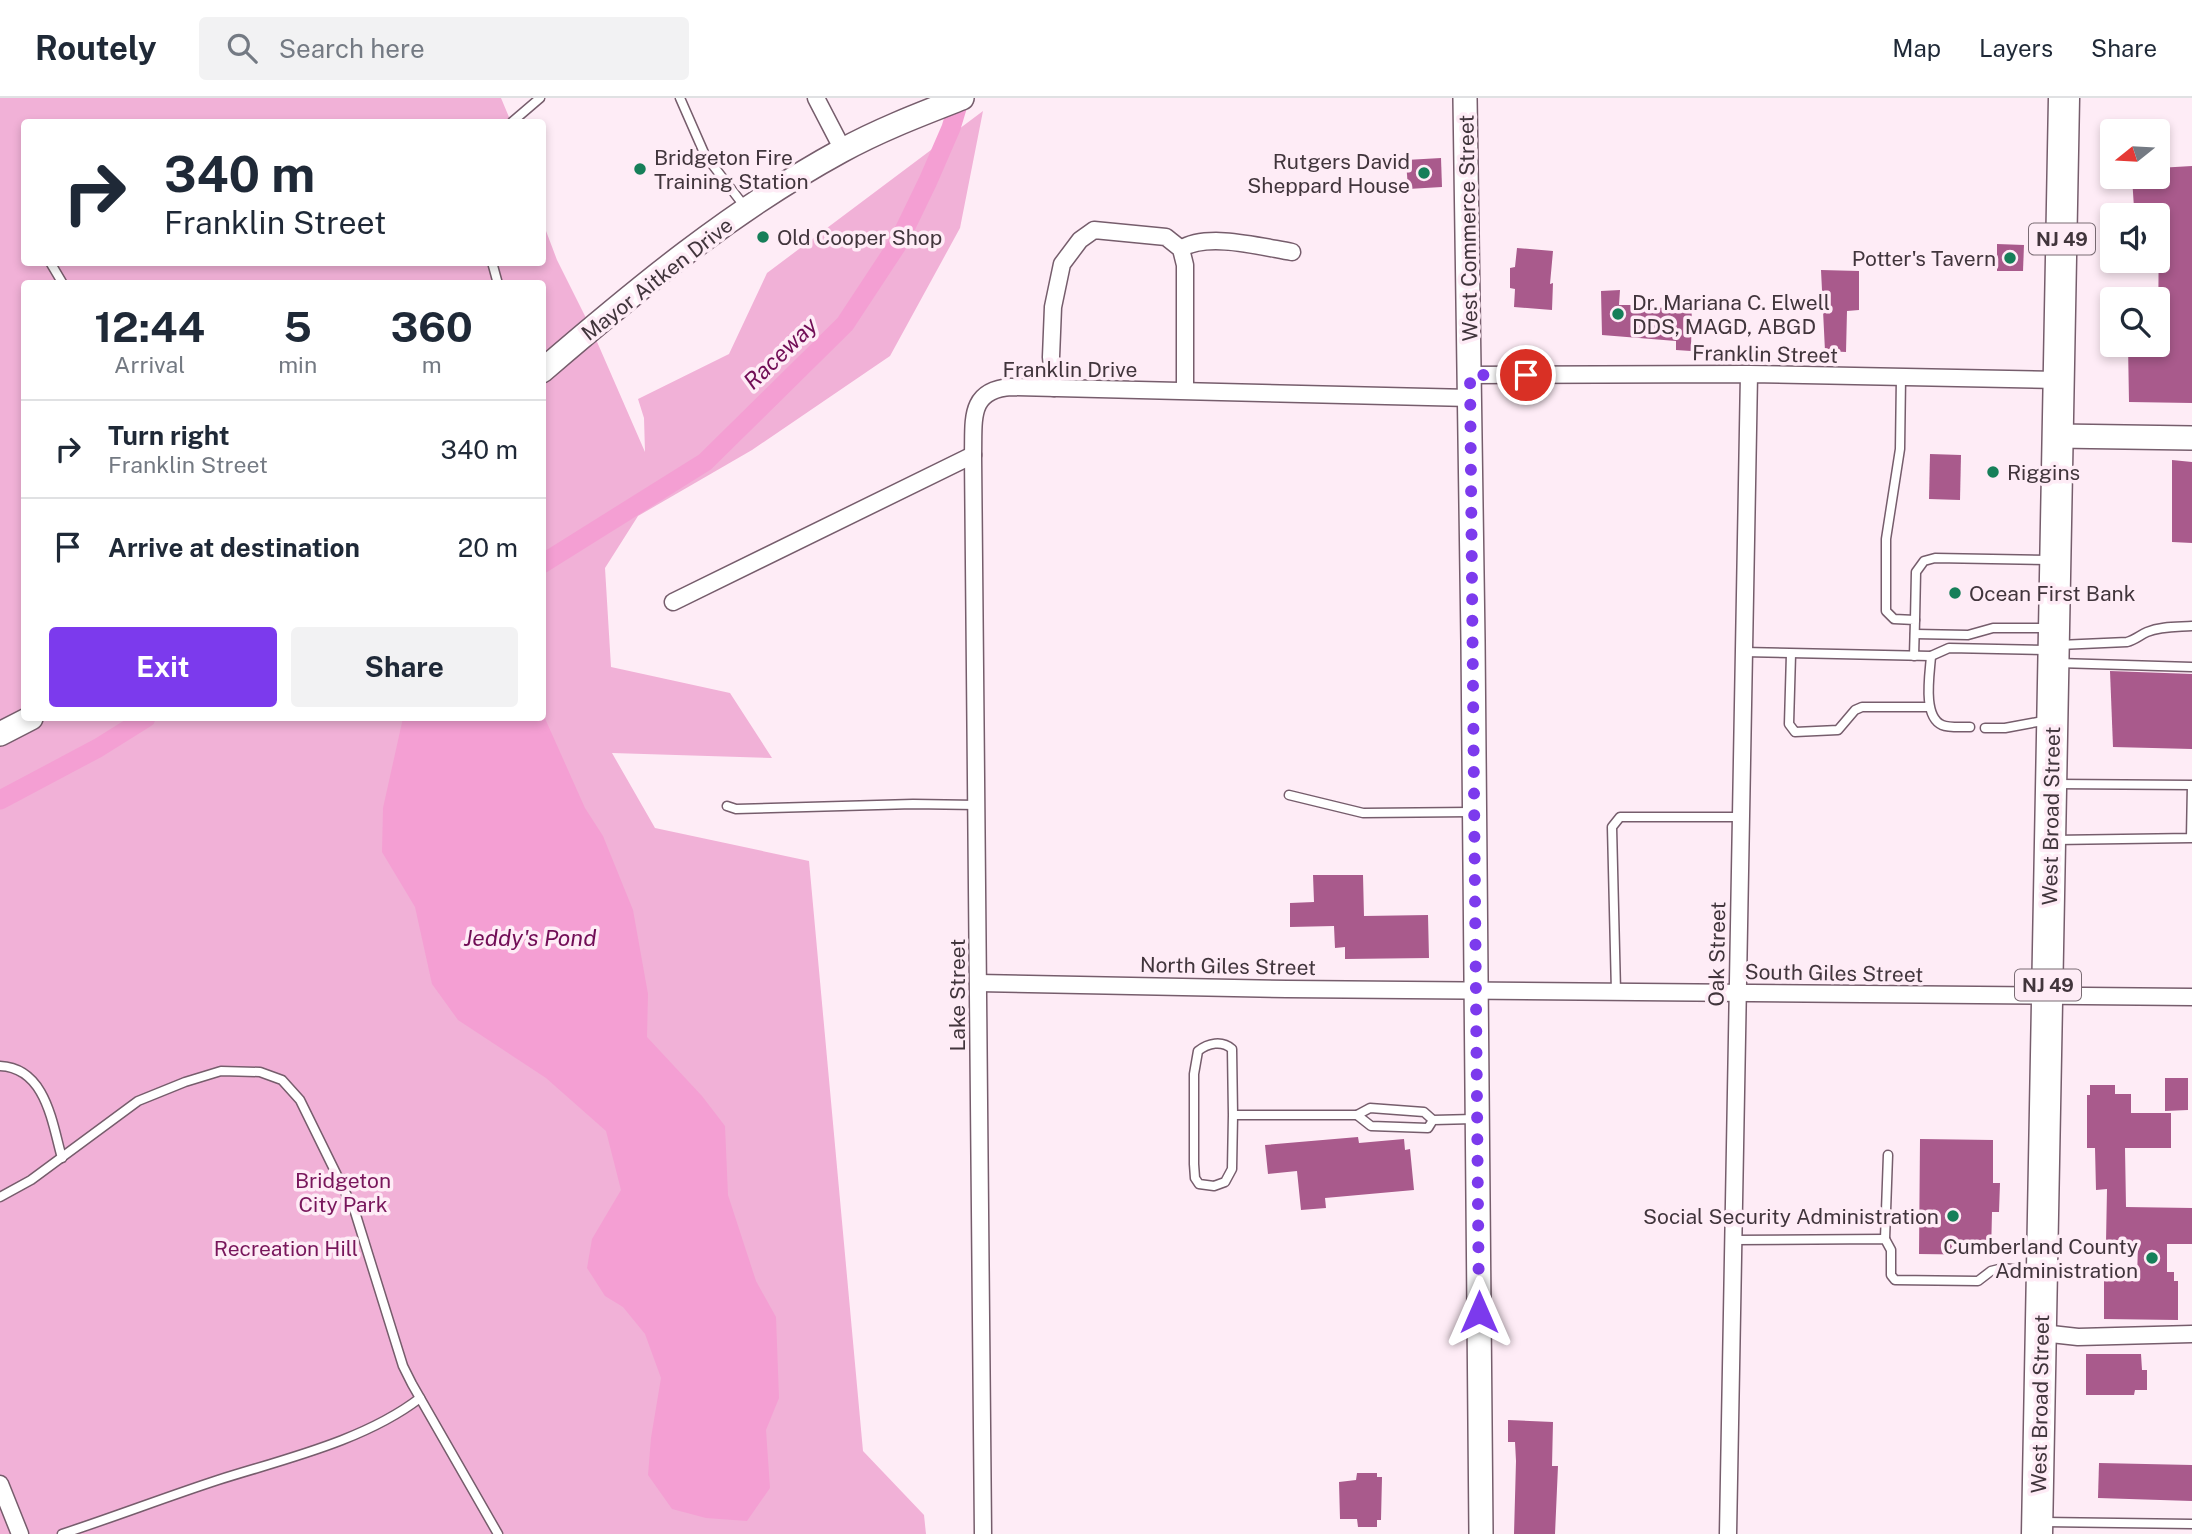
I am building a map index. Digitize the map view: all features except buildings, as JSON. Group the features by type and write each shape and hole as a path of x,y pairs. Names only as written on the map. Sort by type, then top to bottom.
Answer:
{"highway":[{"name":"West Broad Street","path":"2037,1528 2064,98"}],"street":[{"path":"816,98 843,150"},
{"name":"Mayor Aitken Drive","path":"546,363 689,248 746,209 843,150 962,98"},
{"name":"West Commerce Street","path":"1465,98 1481,1534"},
{"path":"1054,388 1051,357 1053,307 1062,264 1080,240 1094,230 1166,237 1181,249 1185,265 1185,390"},
{"path":"1181,249 1190,243 1212,242 1292,252"},
{"name":"Franklin Street","path":"1470,375 1749,374 2059,380"},
{"name":"Oak Street","path":"1728,1534 1749,374"},
{"name":"Franklin Drive","path":"973,455 974,427 981,397 1001,387 1470,398"},
{"path":"2058,436 2192,438"},
{"path":"673,602 973,455"},
{"name":"Lake Street","path":"973,455 983,1534"},
{"path":"0,734 25,721"},
{"name":"North Giles Street","path":"978,983 1476,990"},
{"name":"South Giles Street","path":"1476,990 2192,997"},
{"path":"2042,1333 2090,1337 2192,1334"},
{"path":"0,1484 20,1534"}],"lane":[{"path":"516,119 540,98"},
{"path":"680,98 705,155 746,209"},
{"path":"1901,377 1900,449 1886,540 1886,611 1894,619 1916,620"},
{"path":"1914,656 1916,572 1924,561 1935,558 2056,561"},
{"path":"1744,652 1931,656 1949,648 2055,647 2127,642 2144,632 2160,628 2192,626"},
{"path":"1915,634 1968,635 1993,628 2055,647 2192,667"},
{"path":"1791,654 1789,724 1795,732 1838,730 1855,710 1862,707 1929,706"},
{"path":"1931,656 1929,706 1940,724 1970,727"},
{"path":"1985,728 2005,728 2053,719"},
{"path":"2051,840 2191,838 2192,785 2052,784"},
{"path":"1289,795 1363,813 1475,812"},
{"path":"727,806 736,809 913,804 977,806"},
{"path":"1616,992 1612,827 1620,817 1740,817"},
{"path":"1219,1044 1232,1049 1233,1115 1232,1169 1225,1182 1214,1186 1199,1184 1195,1178 1194,1164 1195,1074 1198,1051 1204,1047 1219,1044"},
{"path":"0,1066 22,1072 39,1087 62,1158"},
{"path":"0,1197 31,1180 138,1101 221,1071 260,1072 282,1080 300,1100 355,1212 403,1366 498,1534"},
{"path":"1233,1115 1357,1115 1370,1108 1424,1112 1433,1120 1477,1118"},
{"path":"1404,1110 1404,1127"},
{"path":"1357,1115 1371,1126 1428,1128 1433,1120"},
{"path":"1888,1155 1885,1238 1891,1250 1891,1275 1895,1280 1978,1281 1992,1271 2003,1268 2043,1272"},
{"path":"1733,1240 1885,1238"},
{"path":"62,1534 297,1456 399,1414 419,1398"},
{"path":"2037,1528 2192,1524"}],"green space":[{"name":"Bridgeton City Park","path":"0,98 501,98 510,119 21,119 21,266 546,266 546,231 645,452 644,418 638,399 729,354 767,273 983,111 960,228 890,356 752,450 638,516 605,568 611,667 730,693 772,758 612,753 655,828 809,861 863,1451 924,1515 926,1534 0,1534"}],"water":[{"name":"Jeddy's Pond","path":"402,721 546,721 585,808 603,836 633,910 648,994 647,1037 702,1096 725,1126 728,1195 756,1281 776,1317 779,1398 766,1430 770,1488 747,1521 706,1518 672,1509 648,1475 661,1378 645,1334 623,1307 605,1296 587,1268 592,1239 621,1190 606,1131 546,1078 458,1020 432,984 415,907 382,852 383,808"}],"waterway":[{"name":"Raceway","path":"546,561 705,462 845,324 897,245 951,128 960,98"},
{"name":"Raceway","path":"0,800 98,748 141,721"}],"place":[{"name":"Bridgeton Fire Training Station","path":"640,169"},
{"name":"Rutgers David Sheppard House","path":"1424,173"},
{"name":"Old Cooper Shop","path":"763,237"},
{"name":"Potter's Tavern","path":"2010,258"},
{"name":"Dr. Mariana C. Elwell DDS, MAGD, ABGD","path":"1618,314"},
{"name":"Riggins","path":"1993,472"},
{"name":"Ocean First Bank","path":"1955,593"},
{"name":"Social Security Administration","path":"1953,1216"},
{"name":"Cumberland County Administration","path":"2152,1258"}],"route":[{"path":"1479,1312 1470,375 1526,375"}],"park label":[{"name":"Recreation Hill","path":"286,1248"}]}
